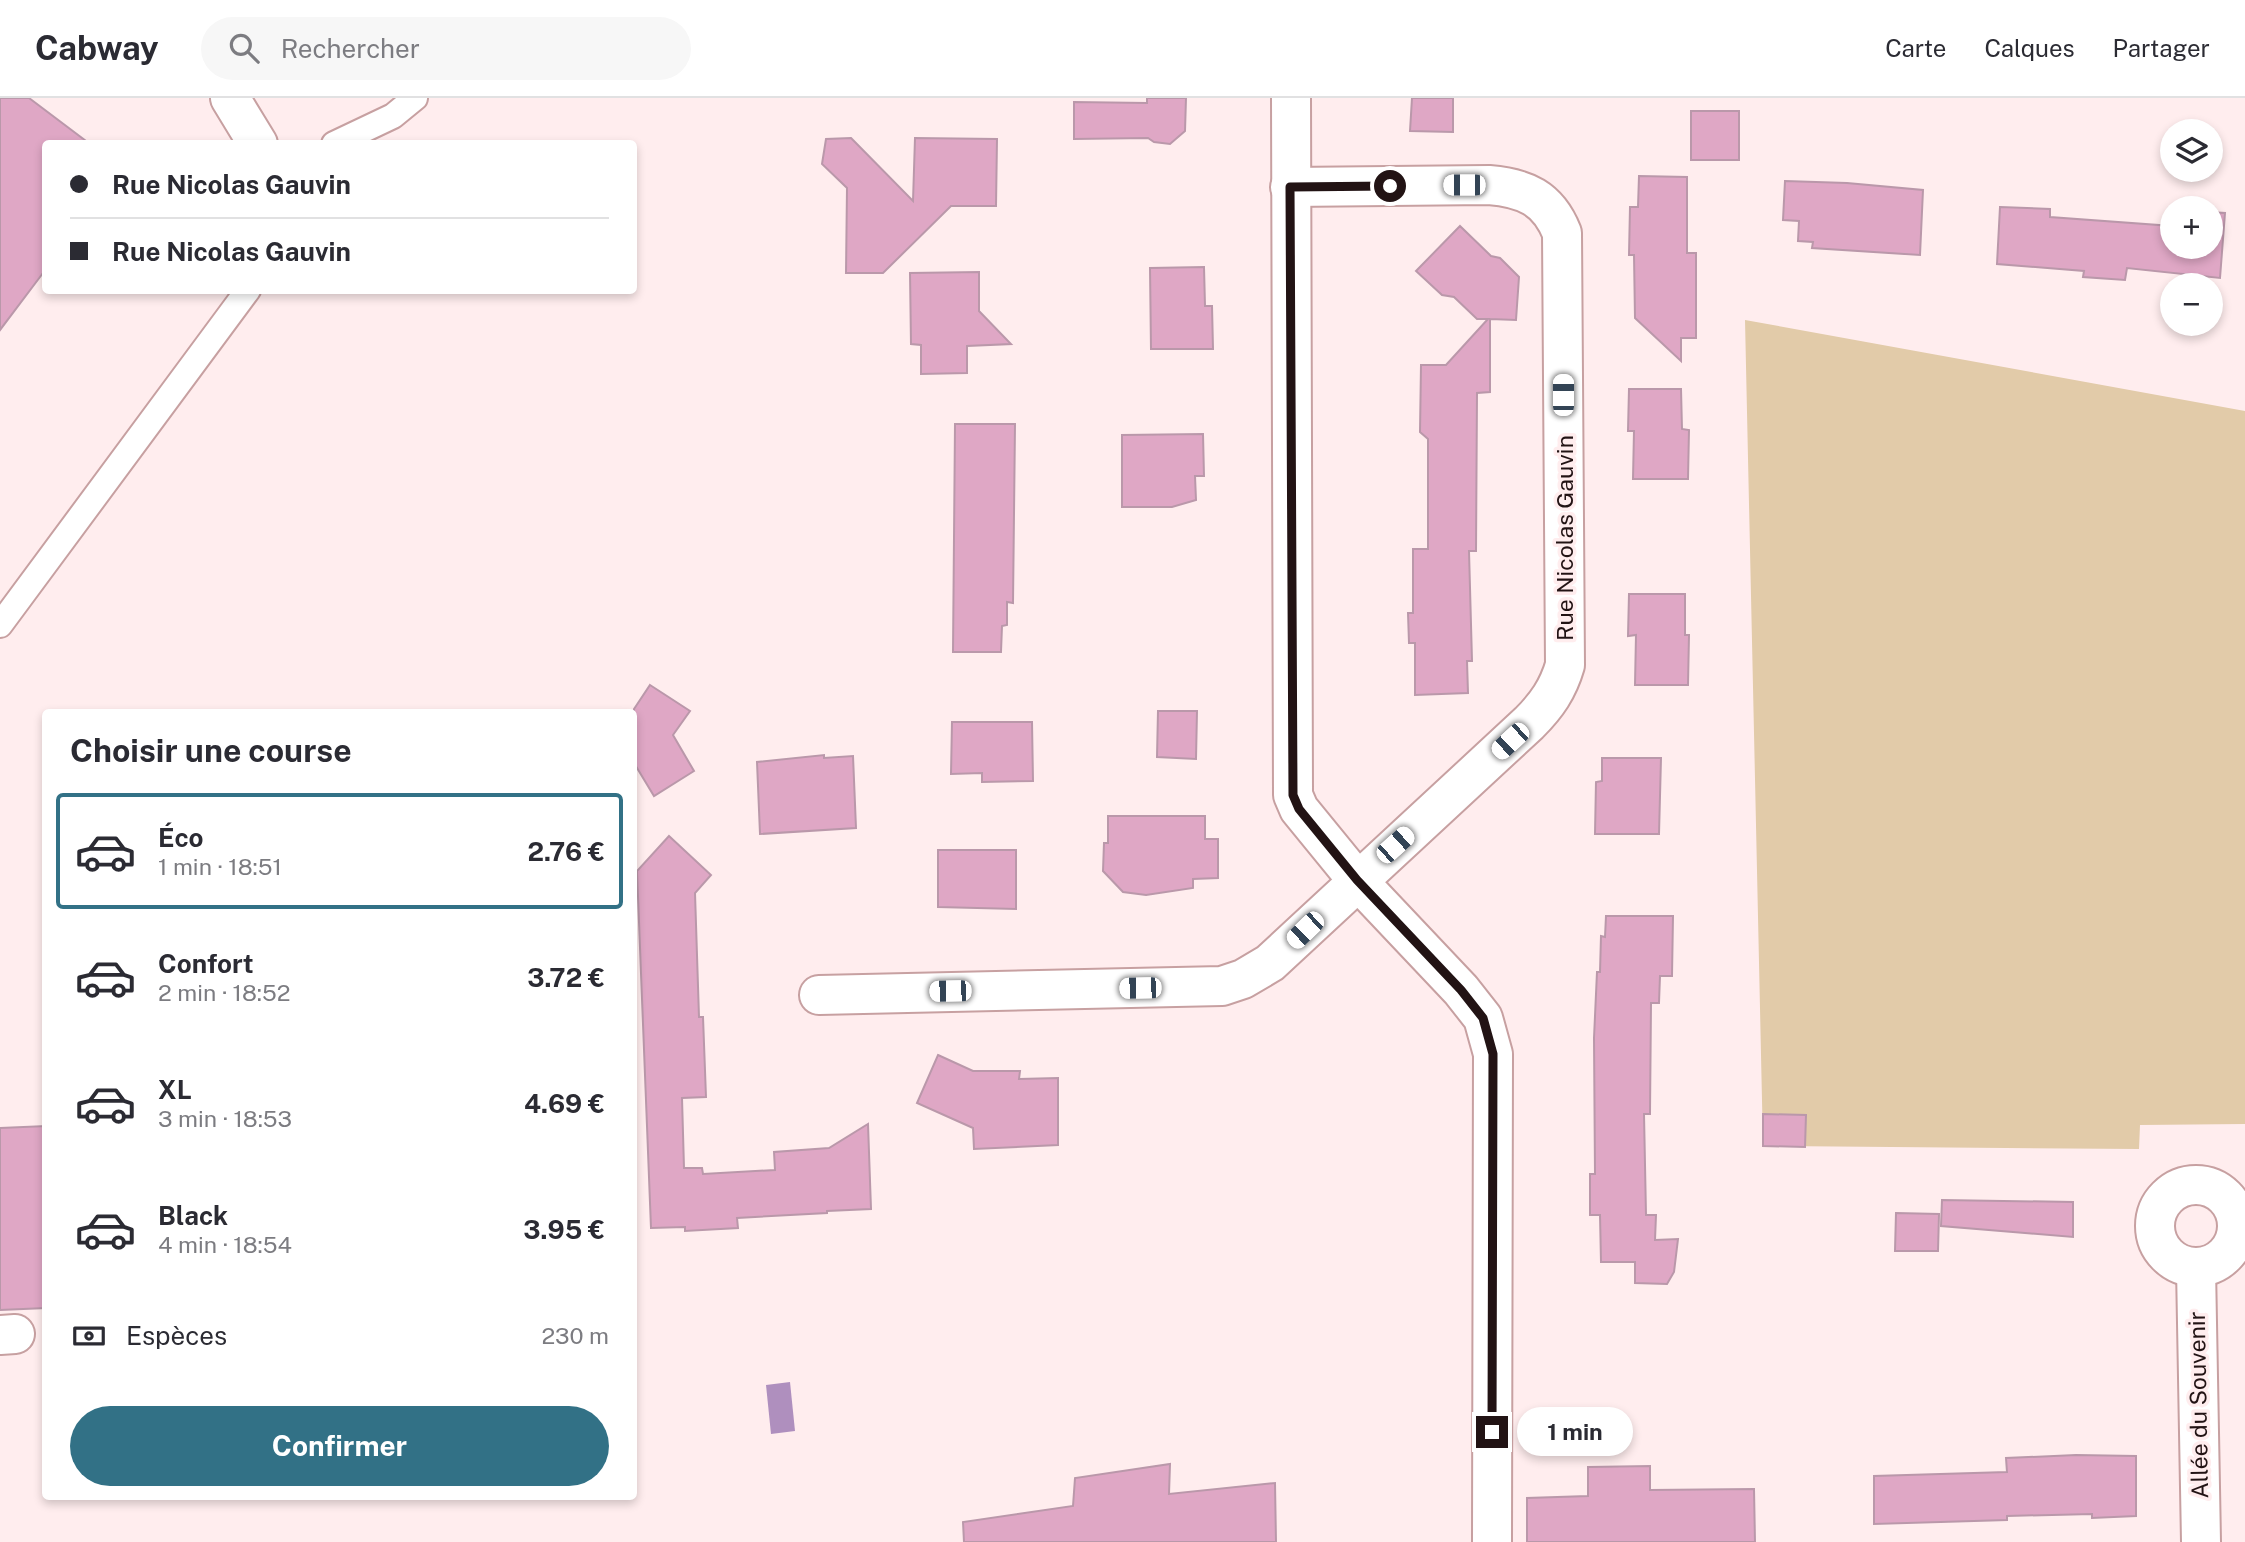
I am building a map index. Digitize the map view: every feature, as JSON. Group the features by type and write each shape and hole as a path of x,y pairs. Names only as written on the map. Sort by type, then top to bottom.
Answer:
{"street":[{"path":"230,98 256,140"},
{"path":"1291,98 1293,795 1299,809 1357,880 1461,990 1483,1018 1493,1054 1492,1542"},
{"name":"Rue Nicolas Gauvin","path":"819,995 1222,986 1243,979 1270,962 1529,723 1547,705 1559,686 1565,665 1562,233 1556,217 1547,206 1514,187 1290,187"},
{"name":"Allée du Souvenir","path":"2196,1268 2201,1542"}],"lane":[{"path":"342,140 393,116 415,98"},
{"path":"0,625 245,294"}],"shaded area":[{"path":"1745,320 2245,411 2245,1124 2140,1125 2139,1149 1763,1146"},
{"path":"790,1382 795,1431 771,1434 766,1385"}],"building":[{"path":"0,98 29,98 85,140 42,140 42,274 0,330"},
{"path":"1147,98 1186,98 1185,131 1170,144 1154,142 1148,138 1074,139 1074,102 1147,103"},
{"path":"1412,98 1453,98 1453,132 1410,131"},
{"path":"1691,111 1739,111 1739,160 1691,160"},
{"path":"851,138 913,201 915,138 997,139 996,206 951,206 883,273 846,273 847,188 822,164 826,139"},
{"path":"1639,176 1687,177 1687,253 1696,253 1696,338 1681,338 1681,361 1635,318 1634,255 1629,255 1630,207 1638,207"},
{"path":"1785,181 1923,190 1920,255 1812,248 1813,242 1798,241 1799,221 1783,220"},
{"path":"2000,207 2050,209 2050,217 2160,225 2160,259 2221,259 2220,273 2174,273 2127,268 2125,280 2083,277 2084,271 1997,264"},
{"path":"1460,226 1491,256 1500,258 1519,277 1516,320 1490,319 1490,392 1477,393 1476,551 1469,551 1472,661 1467,661 1468,693 1415,695 1415,643 1409,643 1408,613 1413,613 1413,549 1428,549 1428,439 1420,432 1421,365 1446,365 1488,319 1477,319 1454,297 1442,295 1416,271"},
{"path":"1204,267 1205,306 1212,306 1213,349 1151,349 1150,268"},
{"path":"979,272 979,311 1011,344 967,346 967,373 921,374 921,345 911,344 910,273"},
{"path":"1629,389 1681,389 1682,429 1689,430 1688,479 1633,479 1634,431 1628,431"},
{"path":"955,424 1015,424 1013,603 1007,602 1007,625 1002,626 1001,652 953,652"},
{"path":"1203,434 1204,476 1195,476 1196,500 1172,507 1122,507 1122,435"},
{"path":"1629,594 1685,594 1685,635 1689,635 1688,685 1635,685 1636,635 1628,636"},
{"path":"650,685 690,711 673,735 694,771 654,796 637,768 637,709 634,709"},
{"path":"1158,711 1197,711 1196,759 1157,757"},
{"path":"952,722 1032,722 1033,781 982,782 982,773 951,774"},
{"path":"824,755 824,758 853,756 856,828 760,834 757,762"},
{"path":"1602,758 1661,758 1659,834 1595,834 1596,782 1602,781"},
{"path":"1108,816 1205,816 1205,839 1218,839 1218,878 1193,879 1193,888 1146,895 1123,892 1103,871 1104,843 1108,843"},
{"path":"669,836 711,875 695,893 699,1017 703,1017 706,1097 682,1098 684,1168 702,1168 703,1174 775,1170 774,1152 829,1148 868,1124 871,1209 737,1218 738,1228 685,1231 685,1227 651,1228 637,871"},
{"path":"938,850 1016,850 1016,909 938,907"},
{"path":"1606,916 1673,916 1672,976 1660,976 1659,1003 1651,1003 1650,1114 1644,1114 1646,1215 1656,1215 1655,1240 1678,1239 1674,1272 1667,1284 1635,1283 1635,1262 1601,1262 1600,1215 1590,1215 1590,1174 1595,1174 1594,1038 1597,972 1600,972 1601,936 1605,937"},
{"path":"938,1055 973,1071 1020,1071 1019,1079 1058,1078 1058,1145 974,1149 973,1128 917,1103"},
{"path":"1763,1114 1806,1115 1805,1147 1763,1146"},
{"path":"42,1126 42,1308 0,1310 0,1128"},
{"path":"1942,1200 2073,1202 2073,1237 1941,1226"},
{"path":"1896,1213 1939,1214 1938,1251 1895,1251"},
{"path":"2136,1456 2136,1516 2007,1516 2007,1520 1874,1524 1874,1476 2007,1472 2006,1458"},
{"path":"1170,1464 1169,1494 1275,1483 1276,1542 964,1542 963,1522 1073,1506 1075,1478"},
{"path":"1650,1466 1650,1490 1754,1489 1755,1542 1527,1542 1527,1498 1588,1496 1588,1467"}],"route":[{"path":"1390,186 1290,187 1293,795 1299,809 1357,880 1461,990 1483,1018 1493,1054 1492,1432"}]}
